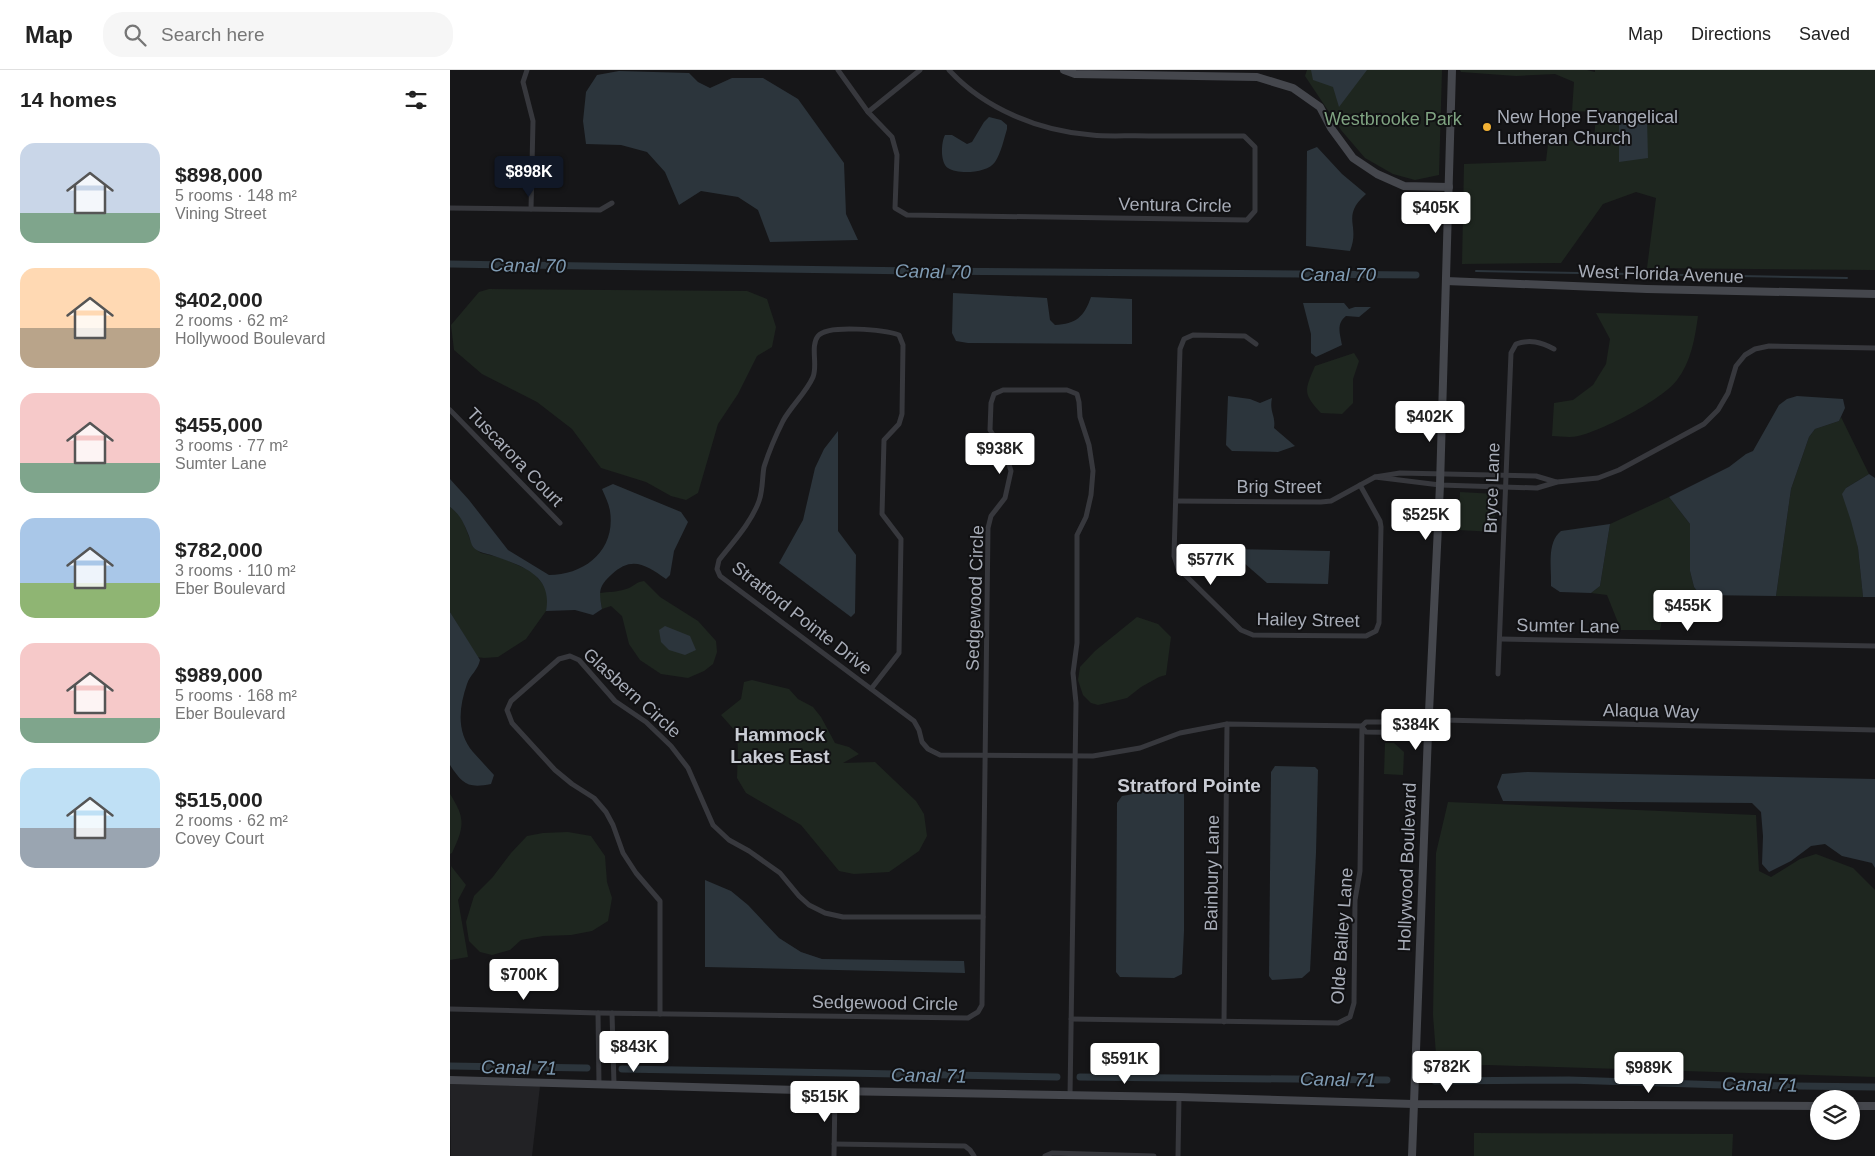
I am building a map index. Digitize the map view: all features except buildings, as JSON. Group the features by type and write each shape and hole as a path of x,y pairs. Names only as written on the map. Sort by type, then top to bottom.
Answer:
{"street":[{"path":"527,70 523,82 533,121 531,208"},
{"path":"838,70 868,112 920,70"},
{"name":"Ventura Circle","path":"868,112 892,138 897,155 895,208 907,216 1247,220 1255,211 1255,147 1244,136 1091,135 1052,129 1013,116 985,100 949,70"},
{"path":"1064,70 1074,74 1257,77 1293,88 1320,107 1331,128 1353,158 1377,174 1404,186 1448,187"},
{"name":"Hollywood Boulevard","path":"1412,1156 1428,722 1440,485 1452,70"},
{"path":"450,208 600,210 612,203"},
{"name":"West Florida Avenue","path":"1446,281 1647,289 1875,294"},
{"name":"Stratford Pointe Drive","path":"871,689 899,653 901,539 882,514 884,440 899,424 902,414 902,344 899,335 889,332 830,329 818,336 815,345 816,362 813,376 784,419 770,451 764,468 760,498 754,514 719,560 717,569 720,576 871,689 914,721 922,742 928,750 940,755 1093,756 1125,752 1180,733 1228,724 1362,726"},
{"name":"Hailey Street","path":"1256,344 1245,336 1193,334 1184,339 1180,350 1174,556 1178,568 1241,630 1253,634 1366,636 1376,631 1379,623 1381,527 1380,521 1360,485"},
{"name":"Bryce Lane","path":"1498,674 1501,639 1511,353 1516,344 1523,341 1541,342 1554,349"},
{"path":"1375,477 1440,485 1537,488 1557,482 1598,478 1619,470 1704,424 1718,410 1728,393 1736,366 1745,355 1755,349 1768,346 1875,348"},
{"name":"Sedgewood Circle","path":"598,1013 968,1018 978,1012 982,1005 988,528 992,516 1005,498 1011,471 1006,455 990,430 991,403 994,394 1002,390 1067,390 1077,394 1080,417 1090,445 1093,471 1088,510 1077,535 1077,643 1073,674 1076,703 1070,1096"},
{"name":"Tuscarora Court","path":"450,410 560,523"},
{"name":"Brig Street","path":"1176,501 1331,501 1375,477 1400,473 1536,476 1557,482"},
{"name":"Sumter Lane","path":"1501,639 1875,646"},
{"name":"Glasbern Circle","path":"660,1014 660,901 636,873 624,853 606,812 594,798 555,770 512,723 507,710 511,701 559,659 570,656 579,660 614,701 646,722 671,746 688,768 713,825 729,840 780,872 809,905 825,913 843,917 983,917"},
{"name":"Alaqua Way","path":"1429,710 1443,720 1875,730"},
{"path":"1428,722 1366,722 1362,726 1366,732 1428,733"},
{"name":"Bainbury Lane","path":"1224,1022 1228,724"},
{"name":"Olde Bailey Lane","path":"1072,1019 1338,1024 1350,1017 1354,1003 1355,900 1360,870 1362,726"},
{"path":"450,1009 598,1013 599,1084"},
{"path":"612,1013 614,1084"},
{"path":"450,1080 1413,1104 1810,1106"},
{"path":"834,1156 835,1091"},
{"path":"1178,1156 1179,1097"},
{"path":"1860,1106 1875,1106"},
{"path":"834,1144 965,1146 974,1156"},
{"path":"1046,1156 1052,1154 1154,1156"}],"shaded area":[{"path":"1311,70 1367,70 1339,107 1333,87 1313,80"},
{"path":"619,71 689,73 698,82 710,88 732,78 763,78 798,99 844,163 846,214 858,240 770,242 758,210 738,197 701,191 679,205 665,172 647,152 621,145 586,144 583,121 586,92 597,75"},
{"path":"989,117 1001,120 1007,125 1002,146 995,162 986,169 973,172 959,172 948,168 945,165 942,152 945,135 952,135 967,144 972,142"},
{"path":"1622,119 1647,119 1648,158 1619,162 1619,123"},
{"path":"1317,147 1342,174 1366,194 1358,202 1352,215 1353,242 1350,251 1306,246 1307,151"},
{"path":"953,293 1047,298 1050,320 1055,325 1068,323 1078,318 1085,310 1091,297 1132,299 1132,344 968,343 956,341 952,333"},
{"path":"1303,303 1344,303 1349,309 1371,307 1359,317 1346,316 1340,326 1342,345 1316,357 1311,353 1311,334"},
{"path":"1228,396 1250,399 1260,403 1272,398 1271,407 1274,428 1295,446 1278,452 1232,451 1226,445"},
{"path":"1797,396 1843,399 1845,408 1839,421 1815,429 1809,437 1791,489 1776,596 1700,595 1694,587 1690,571 1690,524 1669,497 1729,467 1753,451 1779,405 1787,399"},
{"path":"838,431 838,531 856,555 855,613 851,617 779,563 803,520 815,468 824,449"},
{"path":"1869,474 1875,478 1875,597 1863,597 1858,548 1842,494 1846,488"},
{"path":"450,479 508,550 549,575 562,574 586,565 603,548 611,525 607,500 602,489 613,484 681,512 688,522 674,551 670,575 666,579 645,566 639,564 626,565 611,575 604,583 600,594 602,609 593,615 575,610 546,611 547,599 545,589 540,580 525,568 480,552 473,547 462,520 450,507"},
{"path":"1610,524 1600,586 1591,593 1560,592 1551,586 1551,556 1556,536 1561,531"},
{"path":"1228,549 1330,551 1328,584 1267,583"},
{"path":"450,612 480,660 478,667 467,684 462,702 461,719 464,736 468,744 494,775 491,784 476,786 466,783 450,765"},
{"path":"665,626 690,636 696,650 685,655 669,650 661,642 659,630"},
{"path":"1275,766 1315,767 1318,770 1310,971 1302,978 1272,980 1269,976 1271,772"},
{"path":"1527,772 1875,779 1875,868 1872,863 1842,856 1825,844 1811,846 1791,861 1769,872 1762,864 1763,836 1761,812 1752,803 1503,801 1497,787 1502,774"},
{"path":"1184,781 1184,931 1182,974 1174,978 1120,977 1116,972 1117,803 1122,796 1156,790"},
{"path":"705,880 731,891 748,905 779,938 801,952 822,959 964,961 965,973 705,967"},
{"path":"450,1084 540,1086 532,1156 451,1156"}],"green space":[{"name":"Westbrooke Park","path":"1307,70 1442,70 1439,175 1415,180 1393,174 1365,158 1341,130 1305,76"},
{"path":"1460,70 1587,70 1595,72 1595,70 1875,70 1875,270 1647,268 1656,198 1636,192 1603,204 1561,263 1462,264 1464,164 1546,161 1548,144 1567,143 1567,141 1594,141 1596,112 1572,111 1574,82 1555,74 1516,76 1461,72"},
{"path":"489,289 747,291 767,299 776,327 772,347 757,356 738,394 718,424 698,493 686,500 671,496 646,482 601,468 572,429 537,402 482,374 454,350 451,325 479,292"},
{"path":"1596,313 1698,316 1689,358 1682,373 1670,388 1646,405 1589,433 1568,437 1552,436 1554,403 1573,400 1593,385 1606,364 1610,339"},
{"path":"1354,353 1359,361 1353,379 1353,403 1342,414 1321,413 1311,401 1307,391 1307,386 1315,366"},
{"path":"1841,417 1869,474 1846,488 1858,548 1863,597 1776,596 1791,489 1809,437 1815,429 1839,421"},
{"path":"1460,492 1496,494 1494,532 1458,530"},
{"path":"1669,497 1690,524 1690,571 1694,587 1700,595 1666,600 1660,630 1621,630 1607,595 1591,593 1600,586 1610,524"},
{"path":"450,507 460,514 473,547 481,553 502,558 533,572 546,588 549,599 546,611 526,639 498,657 477,657 450,612"},
{"path":"644,581 660,597 698,621 716,641 717,652 713,664 704,671 688,678 661,674 640,660 629,644 622,616 611,606 602,609 599,593 622,590"},
{"path":"1137,617 1158,624 1171,637 1166,675 1141,687 1127,698 1098,705 1091,703 1083,695 1078,680 1080,667 1095,651"},
{"path":"752,680 789,689 798,699 813,707 821,717 835,743 849,747 859,754 843,763 875,762 916,801 924,814 927,836 919,851 889,872 854,874 839,871 801,825 746,793 737,778 737,733 721,715 741,699 744,682"},
{"path":"1385,743 1394,743 1404,752 1403,775 1384,774"},
{"path":"450,794 459,810 462,823 459,836 450,854"},
{"path":"1448,802 1756,815 1759,871 1771,877 1800,859 1816,854 1853,868 1875,890 1875,1077 1488,1065 1437,1067 1433,1015 1436,853"},
{"path":"568,832 591,836 605,856 607,882 612,898 608,921 592,931 521,940 510,950 492,955 480,952 469,941 466,922 474,896 492,878 527,836"},
{"path":"451,866 466,885 458,900 468,957 450,960"},
{"path":"1474,1133 1733,1134 1732,1156 1474,1156"}],"waterway":[{"name":"Canal 70","path":"450,264 917,271 1416,275"},
{"path":"1476,271 1847,278"},
{"name":"Canal 71","path":"450,1066 587,1068"},
{"name":"Canal 71","path":"622,1069 1057,1077"},
{"name":"Canal 71","path":"1080,1077 1387,1080"},
{"name":"Canal 71","path":"1435,1081 1569,1080 1875,1087"}],"place":[{"name":"New Hope Evangelical Lutheran Church","path":"1487,127"}],"district":[{"name":"Hammock Lakes East","path":"780,745"},
{"name":"Stratford Pointe","path":"1189,785"}]}
